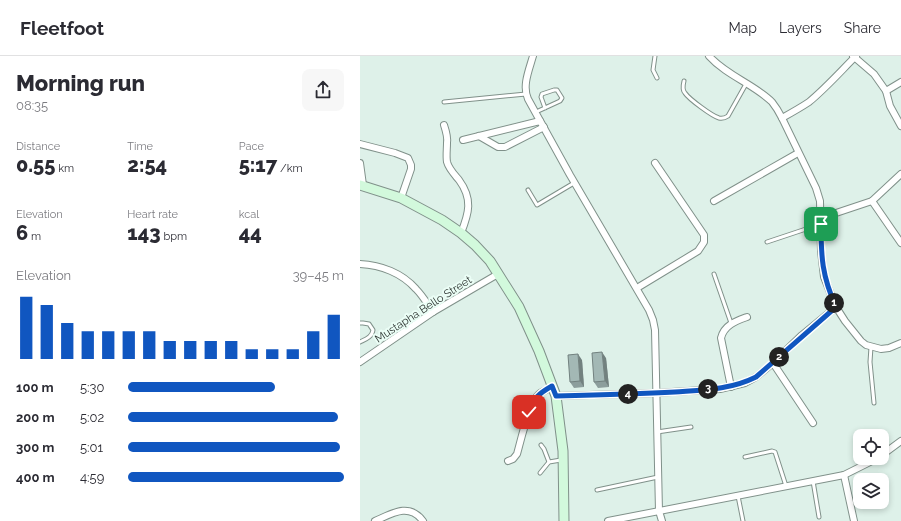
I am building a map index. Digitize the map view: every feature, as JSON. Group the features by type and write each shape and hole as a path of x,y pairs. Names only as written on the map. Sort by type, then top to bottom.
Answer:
{"street":[{"path":"533,56 526,83 526,94 575,183 637,288 653,320 655,330 659,511 662,521"},
{"path":"709,56 722,69 771,102 782,118 816,188 820,201 821,251 824,277 836,307 845,321 861,340 871,347 881,349 901,343"},
{"path":"782,118 808,102 855,56 874,74 886,91 890,106 901,126"},
{"path":"886,91 901,82"},
{"path":"463,140 525,124 542,124"},
{"path":"525,124 530,134"},
{"path":"479,136 498,147 505,147 530,134 542,124"},
{"path":"444,125 448,142 447,161 451,170 467,194 468,215 461,233"},
{"path":"360,144 408,158 411,169 401,198"},
{"path":"714,201 798,153"},
{"path":"360,163 362,185 401,198 442,220 475,244 490,261 519,307 539,351 556,396 563,460 564,521"},
{"path":"637,288 698,251 704,242 704,236 655,163"},
{"path":"821,221 872,201 901,174"},
{"path":"872,201 901,243"},
{"path":"360,264 372,265 397,274 416,289 433,312"},
{"name":"Mustapha Bello Street","path":"360,362 433,312 498,274"},
{"path":"556,396 656,393 731,387 745,383 756,377 773,363 802,335 836,307"},
{"path":"731,387 721,338 723,331 731,324 747,317"},
{"path":"773,363 812,423"},
{"path":"508,461 513,459 516,454 534,399 552,386"},
{"path":"889,450 901,441"},
{"path":"608,521 844,475 864,465"},
{"path":"844,475 854,521"},
{"path":"375,521 398,511 406,511 417,515 423,521"}],"lane":[{"path":"655,56 653,70 657,78"},
{"path":"684,81 683,86 685,94 695,103 718,118 728,116 746,84"},
{"path":"536,112 545,108 562,99 557,90 542,94 541,97 545,108"},
{"path":"444,102 526,94"},
{"path":"528,190 537,204 575,183"},
{"path":"767,242 821,221"},
{"path":"714,274 731,324"},
{"path":"360,323 370,324 373,330 370,337 360,342"},
{"path":"871,347 870,362 874,403"},
{"path":"657,432 691,427"},
{"path":"541,445 549,462"},
{"path":"745,457 772,451 774,452 786,486"},
{"path":"540,473 549,462 563,460"},
{"path":"597,490 658,477"},
{"path":"812,481 819,517"},
{"path":"738,496 743,521"}],"building":[{"path":"602,352 605,381 594,382 592,353"},
{"path":"578,354 580,381 570,382 568,355"}],"route":[{"path":"529,412 534,399 552,386 556,396 656,393 720,389 745,383 756,377 802,335 836,307 824,277 821,251 821,224"}]}
